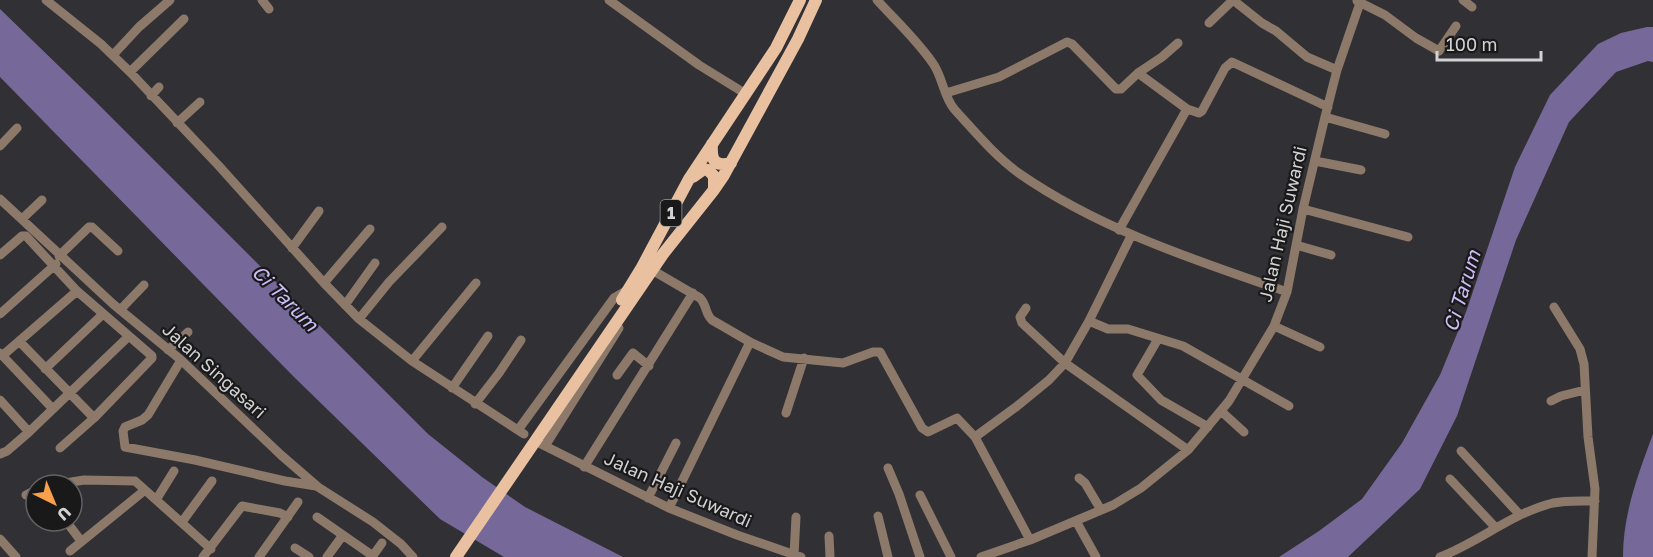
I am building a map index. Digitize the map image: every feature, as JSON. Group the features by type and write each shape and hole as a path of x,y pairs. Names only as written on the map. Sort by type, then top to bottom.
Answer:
{"main road":[{"name":"1","path":"456,557 629,289 689,179 780,40 800,0"},
{"name":"1","path":"449,557 655,272 670,244 713,191 731,163 798,39 816,0"},
{"path":"712,144 711,154 716,162 721,165 731,163"},
{"path":"689,179 708,170 714,176 713,191"}],"street":[{"path":"46,0 113,55 130,72 219,166 324,284 360,319 412,361 521,432 614,298 629,289"},
{"path":"113,55 139,27 170,0"},
{"path":"262,0 269,9"},
{"path":"609,0 699,65 746,94"},
{"path":"877,0 927,55 954,109 1011,167 1048,192 1131,236 1287,292"},
{"path":"1209,23 1233,0 1307,57 1337,70"},
{"path":"1463,0 1472,6"},
{"path":"1358,1 1391,19 1416,38 1439,51 1456,26"},
{"name":"Jalan Haji Suwardi","path":"981,557 1076,521 1141,488 1188,450 1221,412 1274,326 1287,292 1303,208 1325,117 1358,1"},
{"path":"130,72 184,19"},
{"path":"946,93 999,77 1067,42 1072,44 1116,89 1121,89 1178,43"},
{"path":"1138,73 1187,109 1199,113 1225,68 1232,62 1328,107"},
{"path":"151,96 159,87"},
{"path":"177,123 200,102"},
{"path":"1119,230 1187,109"},
{"path":"1325,117 1385,134"},
{"path":"0,146 17,128"},
{"path":"1316,160 1361,170"},
{"name":"Jalan Singasari","path":"0,198 120,310 181,360 281,455 318,487 364,515 401,544 412,557"},
{"path":"22,219 42,200"},
{"path":"1303,208 1408,237"},
{"path":"292,248 319,211"},
{"path":"0,314 53,267 88,226 118,251"},
{"path":"360,319 389,282 442,227"},
{"path":"324,284 370,229"},
{"path":"0,255 24,235 77,291 151,354 152,358 94,418 60,448"},
{"path":"975,437 1021,403 1065,363 1089,321 1131,236"},
{"path":"1296,245 1331,255"},
{"path":"345,304 375,263"},
{"path":"655,272 703,300 710,318 750,342 778,355 843,363 873,352 880,352 922,428 928,432 957,418 975,437 1030,540"},
{"name":"Jalan Haji Suwardi","path":"655,272 543,445 669,508 798,556"},
{"path":"412,361 476,283"},
{"path":"120,310 144,285"},
{"path":"53,409 1,355 77,291"},
{"path":"584,466 693,293"},
{"path":"1554,307 1582,355 1588,436 1595,475 1592,557"},
{"path":"1026,308 1020,317 1022,323 1065,363 1188,450"},
{"path":"45,369 103,314"},
{"path":"1089,321 1108,329 1128,330 1183,346 1289,406"},
{"path":"1274,326 1320,347"},
{"path":"168,350 188,332"},
{"path":"0,454 7,452 29,432 129,336"},
{"path":"452,388 488,336"},
{"path":"1158,339 1137,375 1161,400 1208,427"},
{"path":"475,404 521,340"},
{"path":"19,341 94,418"},
{"path":"669,508 750,342"},
{"path":"617,375 633,353 649,366"},
{"path":"786,413 804,358"},
{"path":"181,360 150,413 142,420 125,427 123,431 125,447 195,459 318,487"},
{"path":"1551,401 1585,390"},
{"path":"0,400 29,432"},
{"path":"1221,412 1244,432"},
{"path":"648,498 676,443"},
{"path":"1461,451 1520,516"},
{"path":"888,468 920,557"},
{"path":"156,500 174,471"},
{"path":"1079,478 1086,483 1101,510"},
{"path":"1450,479 1496,528"},
{"path":"84,480 135,481 211,549"},
{"path":"182,522 212,481"},
{"path":"70,550 145,490"},
{"path":"920,495 951,557"},
{"path":"1440,557 1461,549 1520,516 1555,502 1595,501"},
{"path":"259,557 298,502"},
{"path":"203,557 242,506 280,513 288,518"},
{"path":"878,516 888,557"},
{"path":"317,517 373,556 382,543"},
{"path":"796,517 798,556"},
{"path":"1076,521 1096,556"},
{"path":"75,533 81,541"},
{"path":"327,557 343,535"},
{"path":"829,536 830,557"},
{"path":"0,539 16,557"},
{"path":"295,548 309,557"},
{"path":"1461,549 1468,557"}],"water":[{"name":"Ci Tarum","path":"0,9 428,434 482,477 525,507 623,557 504,557 440,519 294,377 0,77"},
{"path":"1653,27 1653,62 1648,61 1616,72 1569,122 1516,240 1457,416 1420,489 1348,557 1279,557 1362,499 1402,443 1440,375 1466,312 1515,167 1550,95 1598,44 1621,33"},
{"path":"1653,434 1653,557 1623,557 1629,510"}]}
